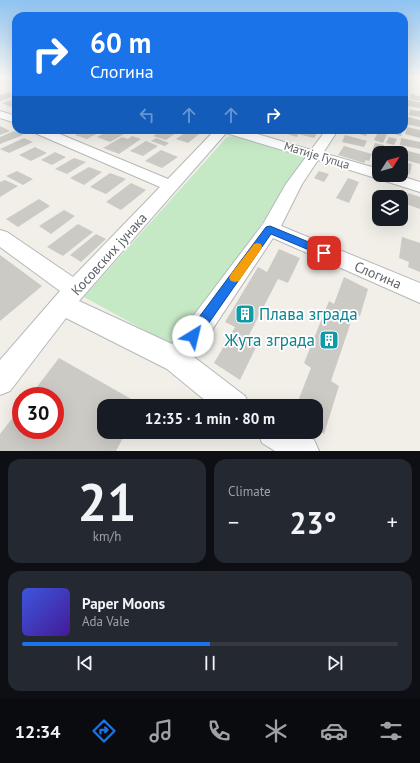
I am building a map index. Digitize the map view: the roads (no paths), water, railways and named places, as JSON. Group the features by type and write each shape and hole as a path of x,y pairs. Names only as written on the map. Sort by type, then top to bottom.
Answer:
{"street":[{"path":"0,114 12,118"},
{"path":"48,134 171,186"},
{"name":"Косовских јунака","path":"0,381 69,297 218,134"},
{"name":"Матије Гупца","path":"245,134 372,172"},
{"path":"176,360 270,229 294,184 329,134"},
{"path":"406,182 420,186"},
{"name":"Слогина","path":"270,229 420,294"},
{"path":"0,237 69,297 176,360 227,399"},
{"path":"284,439 303,451"}],"place":[{"name":"Плава зграда","path":"245,314"},
{"name":"Жута зграда","path":"329,340"}]}
